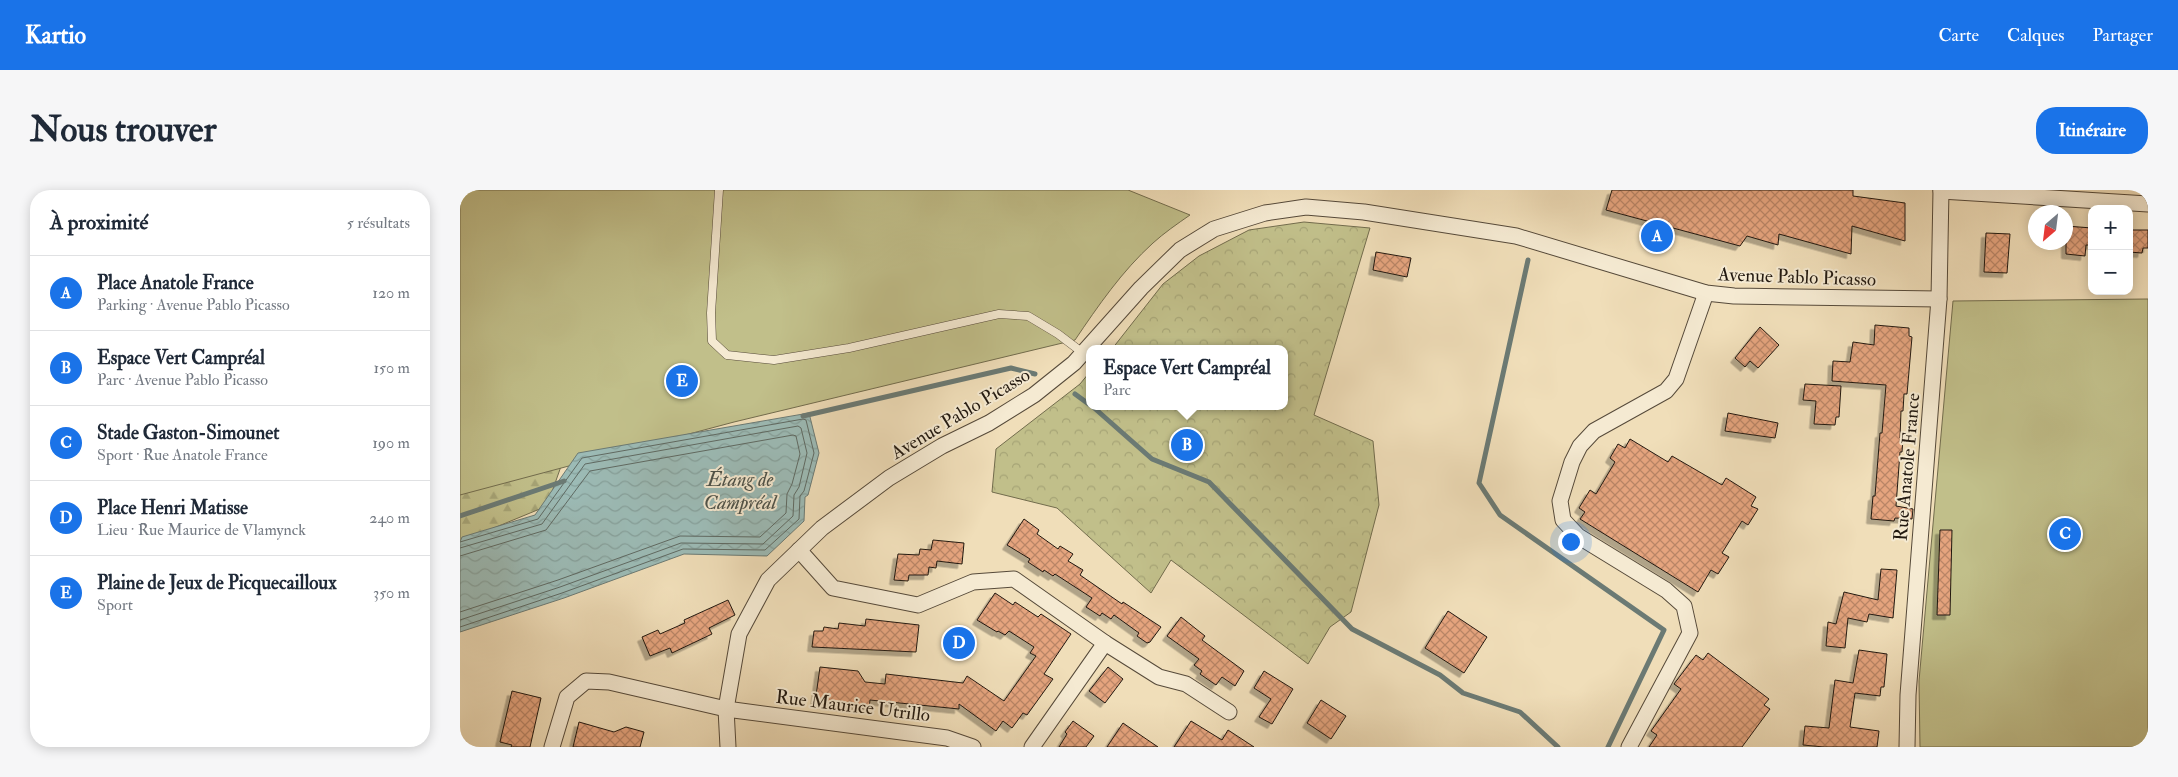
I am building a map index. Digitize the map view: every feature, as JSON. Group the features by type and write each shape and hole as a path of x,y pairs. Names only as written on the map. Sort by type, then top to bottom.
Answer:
{"street":[{"path":"1941,190 2148,204"},
{"name":"Rue Anatole France","path":"1907,747 1908,695 1939,299 1941,190"},
{"name":"Avenue Pablo Picasso","path":"1090,345 1141,288 1180,250 1214,229 1265,213 1306,207 1364,212 1516,236 1706,293 1734,296 1939,299"},
{"path":"1629,747 1690,632 1684,606 1666,590 1578,536 1563,520 1560,501 1572,462 1580,446 1594,431 1666,391 1676,379 1706,293"},
{"name":"Avenue Pablo Picasso","path":"728,747 726,709 739,634 768,580 822,528 889,478 942,446 990,423 1034,395 1074,363 1086,350"},
{"path":"799,550 833,588 918,605 973,582 1014,579 1105,643 1159,677 1186,684 1229,712"},
{"path":"1032,747 1105,643"},
{"name":"Rue Maurice Utrillo","path":"552,747 567,697 586,681 609,682 726,709 947,738 972,747"}],"lane":[{"path":"719,190 711,313 712,341 727,355 774,360 849,348 999,314 1028,316 1058,334 1083,353"}],"green space":[{"path":"460,190 1128,190 1190,215 1157,239 1131,265 1075,340 734,422 460,495"},
{"path":"1304,222 1370,228 1314,415 1373,441 1379,505 1351,612 1330,627 1308,664 1171,560 1151,593 1057,508 992,492 996,449 1080,384 1086,377 1086,410 1288,410 1288,345 1115,345 1163,284 1199,256 1249,230"},
{"path":"2148,299 2148,747 1920,747 1919,681 1953,301"},
{"path":"571,438 547,506 460,542 460,453"}],"water":[{"name":"Étang de Campréal","path":"809,413 819,453 808,495 805,497 804,521 767,556 684,554 564,598 460,632 460,542 462,537 535,515 578,453"}],"building":[{"path":"1612,190 1853,190 1853,196 1905,203 1905,241 1852,226 1851,254 1779,234 1778,245 1747,236 1740,246 1606,210"},
{"path":"2073,227 2088,228 2088,245 2086,245 2085,256 2066,254 2066,250 2073,250"},
{"path":"2133,230 2148,230 2148,248 2143,248 2142,253 2133,252"},
{"path":"1986,233 2010,234 2007,273 1984,272"},
{"path":"1376,252 1411,258 1407,277 1373,270"},
{"path":"1875,325 1909,328 1909,336 1912,337 1907,394 1904,394 1903,411 1901,411 1900,438 1903,438 1902,452 1900,452 1896,506 1913,509 1912,519 1895,518 1894,521 1871,519 1886,385 1832,381 1833,361 1850,362 1853,342 1874,345"},
{"path":"1760,327 1779,345 1758,368 1750,361 1745,367 1735,358"},
{"path":"1805,384 1841,386 1839,417 1836,417 1835,425 1814,424 1816,401 1803,400"},
{"path":"1728,413 1778,423 1775,438 1725,431"},
{"path":"1630,439 1668,462 1672,456 1722,485 1726,478 1756,497 1751,506 1758,509 1748,525 1742,521 1722,553 1729,557 1718,574 1711,570 1698,592 1580,519 1585,512 1579,508 1590,490 1596,494 1615,462 1610,458 1618,444 1625,448"},
{"path":"1024,519 1039,530 1037,534 1058,549 1060,546 1073,554 1068,561 1083,570 1080,575 1122,604 1123,602 1161,627 1150,642 1147,643 1137,636 1139,633 1114,615 1111,619 1102,613 1100,616 1086,607 1092,598 1055,574 1053,576 1044,570 1043,572 1028,562 1030,559 1007,545"},
{"path":"1940,530 1952,530 1950,615 1937,615"},
{"path":"933,540 964,543 962,564 937,561 936,568 929,567 928,575 909,575 908,581 894,580 898,554 919,555 920,549 931,550"},
{"path":"1881,569 1897,570 1893,618 1869,614 1867,622 1848,618 1845,648 1826,646 1828,622 1836,624 1844,592 1878,600"},
{"path":"995,593 1013,605 1015,602 1038,617 1041,614 1071,634 1044,674 1053,679 1027,715 1023,713 1012,728 1003,721 996,731 959,704 959,709 870,700 869,709 815,703 820,667 858,671 865,682 885,684 886,674 963,683 967,676 1004,701 1036,656 1030,653 1034,647 1009,631 1005,635 977,620"},
{"path":"728,600 735,615 709,628 712,634 672,653 670,648 650,656 642,637 658,630 660,634 685,623 684,620"},
{"path":"1448,611 1487,637 1464,673 1425,648"},
{"path":"1181,617 1205,636 1202,640 1244,671 1235,686 1222,677 1216,685 1200,674 1202,671 1194,665 1199,659 1167,636"},
{"path":"866,619 919,625 916,652 812,647 814,631 823,631 824,627 838,629 839,623 865,626"},
{"path":"1859,650 1887,654 1884,687 1881,687 1880,696 1855,693 1850,727 1879,731 1877,747 1803,745 1805,726 1829,728 1835,680 1853,683"},
{"path":"1708,653 1769,699 1764,705 1770,709 1742,747 1649,747 1657,735 1651,731 1681,689 1674,684 1696,655 1703,660"},
{"path":"1108,667 1123,679 1105,703 1089,691"},
{"path":"1264,671 1293,689 1272,724 1259,717 1271,699 1254,688"},
{"path":"512,691 541,698 530,747 511,747 512,745 500,742"},
{"path":"1321,700 1346,716 1331,739 1307,723"},
{"path":"1073,721 1094,736 1086,747 1059,747 1067,734 1065,732"},
{"path":"1191,721 1222,740 1228,730 1254,747 1174,747"},
{"path":"579,722 614,732 626,727 644,732 640,747 573,747"},
{"path":"1123,723 1133,730 1158,747 1107,747"}],"waterway":[{"path":"1528,260 1479,483 1500,515 1664,630 1608,747"},
{"path":"803,416 1011,368 1035,374"},
{"path":"1075,394 1086,402"},
{"path":"1097,410 1152,459 1209,482 1352,629 1440,675 1463,693 1520,712 1558,747"},
{"path":"460,516 564,481"}],"place":[{"name":"Place Anatole France","path":"1657,236"},
{"name":"Plaine de Jeux de Picquecailloux","path":"682,381"},
{"name":"Espace Vert Campréal","path":"1187,445"},
{"name":"Stade Gaston-Simounet","path":"2065,534"},
{"name":"Place Henri Matisse","path":"959,643"}]}
